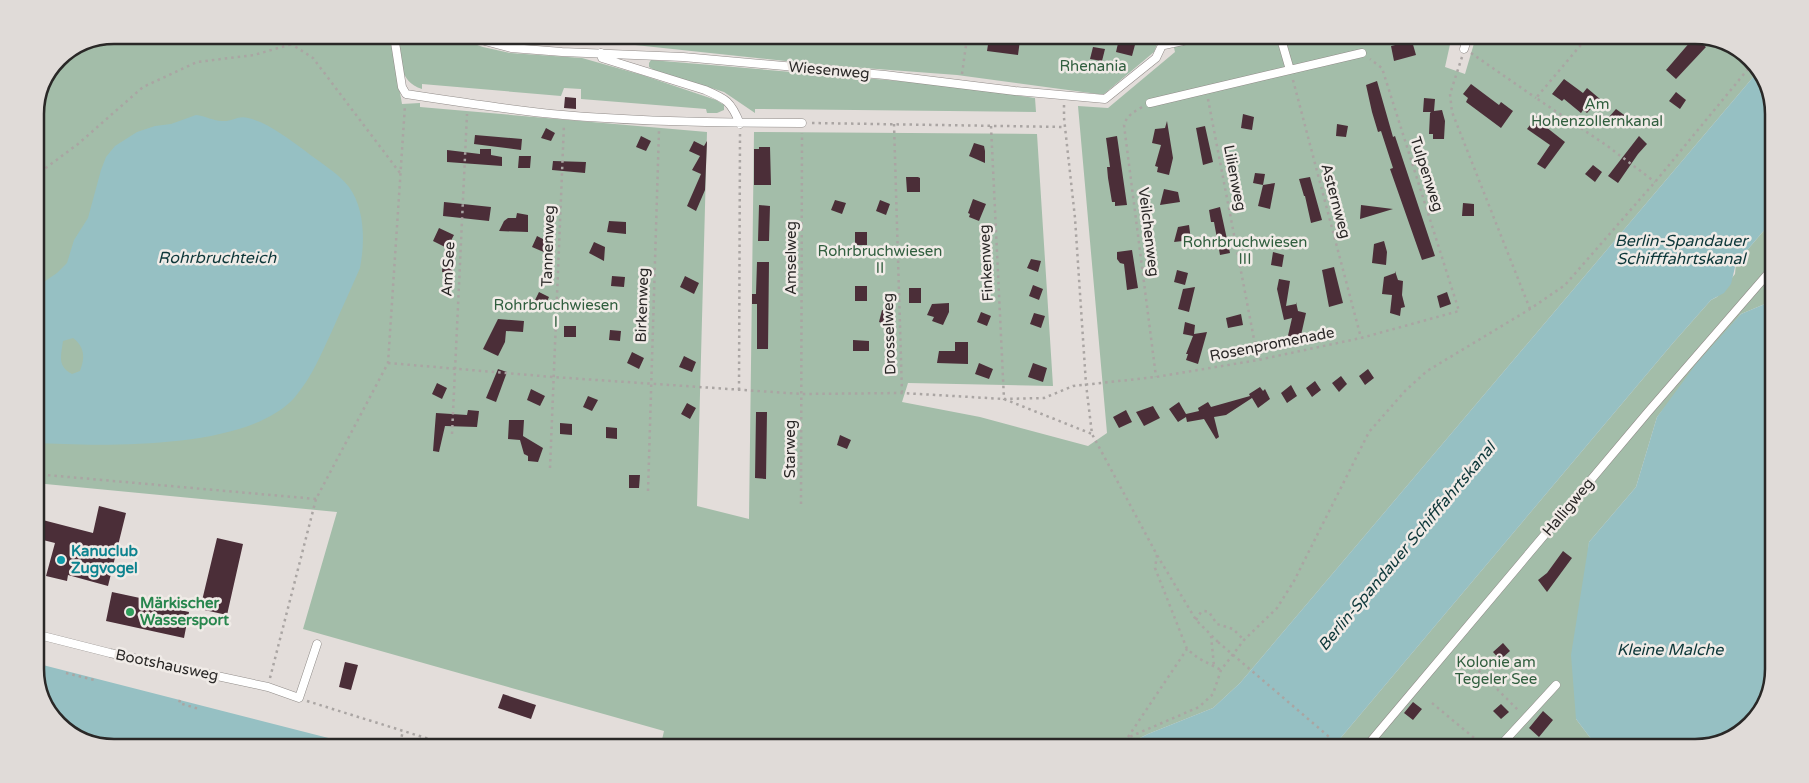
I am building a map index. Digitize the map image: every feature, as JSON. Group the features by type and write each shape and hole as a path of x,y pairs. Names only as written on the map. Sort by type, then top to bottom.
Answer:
{"lane":[{"path":"395,44 402,87 406,94 468,104 564,115 740,124 802,123"},
{"name":"Wiesenweg","path":"496,44 511,48 562,52 712,59 885,75 1105,99 1156,58 1164,44"},
{"path":"1282,44 1290,70"},
{"path":"1464,49 1466,44"},
{"path":"601,53 602,58 720,96 733,108 740,124"},
{"path":"1150,103 1362,53"},
{"name":"Halligweg","path":"1373,739 1654,404 1765,276"},
{"name":"Bootshausweg","path":"44,636 110,653 268,687 299,698"},
{"path":"299,698 317,644"},
{"path":"1507,739 1556,685"}],"path":[{"path":"44,169 78,144 143,87 197,62 254,55 292,44 314,58 400,175"},
{"path":"960,84 965,44"},
{"path":"1536,98 1583,44"},
{"path":"1530,309 1452,112 1450,94 1464,49 1606,145 1655,182"},
{"name":"Tulpenweg","path":"1362,53 1382,68 1459,311"},
{"path":"1127,738 1199,707 1213,694 1221,670 1244,640 1277,608 1294,581 1369,432 1405,391 1427,371 1530,309 1565,285 1655,182 1749,68"},
{"name":"Asternweg","path":"1290,70 1360,338"},
{"name":"Lilienweg","path":"1206,89 1258,360"},
{"path":"268,687 316,499 388,363 406,94"},
{"path":"1065,96 1086,384 1092,434 1157,555 1196,620 1218,642 1332,739"},
{"name":"Veilchenweg","path":"1150,103 1130,114 1125,120 1124,125 1156,377"},
{"name":"Am See","path":"452,434 468,104"},
{"name":"Tannenweg","path":"550,468 564,115"},
{"name":"Birkenweg","path":"648,490 659,120"},
{"path":"802,123 1066,127"},
{"name":"Amselweg","path":"802,123 802,394"},
{"path":"739,390 740,124"},
{"name":"Drosselweg","path":"894,124 902,393"},
{"name":"Finkenweg","path":"991,126 1004,399"},
{"name":"Rosenpromenade","path":"1004,399 1044,398 1073,386 1156,377 1258,360 1360,338 1459,311"},
{"path":"388,363 455,370 802,394 902,393 1004,399 1092,434"},
{"name":"Starweg","path":"801,504 802,394"},
{"path":"44,475 316,499"},
{"path":"1157,555 1155,568 1188,649 1198,658 1221,670"},
{"path":"1196,620 1204,610 1209,612 1218,624 1233,629 1244,640"},
{"path":"1212,636 1214,666"},
{"path":"1127,738 1188,649"},
{"path":"1474,666 1526,717"},
{"path":"66,673 94,680"},
{"path":"299,698 427,739"},
{"path":"180,700 179,703 200,709"},
{"path":"1432,704 1475,739"},
{"path":"401,739 403,731"}],"green space":[{"path":"113,44 391,44 402,104 420,103 420,107 707,132 697,506 749,519 754,132 1037,134 1053,386 908,383 902,402 980,417 1088,446 1107,433 1078,106 1108,108 1175,52 1173,44 1450,44 1445,67 1465,74 1474,44 1696,44 1709,45 1730,53 1748,67 1754,76 1240,683 1213,708 1138,739 662,739 664,731 303,629 337,512 44,484 44,109 46,95 55,75 75,55 100,45"},
{"path":"397,44 474,44 510,53 582,58 642,75 716,100 724,105 724,110 717,113 707,113 706,109 581,99 581,89 564,88 561,96 422,84 422,89 408,81 404,75"},
{"name":"Rhenania","path":"608,44 1157,44 1154,52 1104,94 957,75 824,65 635,45"},
{"path":"651,60 935,84 1035,98 1036,112 755,109 755,113 724,92 654,70 649,67"},
{"name":"Kolonie am Tegeler See","path":"1765,229 1765,304 1741,314 1657,417 1636,487 1589,542 1576,719 1591,739 1340,739 1673,343 1711,300 1717,297 1735,274 1736,263"}],"water":[{"name":"Berlin-Spandauer Schifffahrtskanal","path":"1754,76 1762,91 1765,109 1765,229 1736,263 1731,284 1724,293 1711,300 1673,343 1340,739 1138,739 1213,708 1240,683"},
{"name":"Rohrbruchteich","path":"196,115 222,121 241,117 248,118 263,123 277,131 328,167 349,187 361,215 363,247 360,268 311,373 295,397 273,415 244,427 210,436 172,441 97,445 44,443 44,282 67,263 74,240 88,218 106,157 115,146 137,132 155,126 171,124","holes":["73,338 80,345 83,353 83,362 80,371 72,374 62,364 63,341"]},
{"name":"Kleine Malche","path":"1765,304 1765,670 1760,696 1748,716 1742,722 1718,736 1696,739 1591,739 1576,719 1571,655 1589,542 1636,487 1657,417 1696,364 1741,314"},
{"path":"44,665 332,739 100,738 87,734 71,725 55,708 47,692"}],"building":[{"path":"988,44 1019,44 1018,55 987,51"},
{"path":"1118,44 1135,44 1132,56 1116,52"},
{"path":"1413,44 1416,55 1394,61 1391,46"},
{"path":"1688,44 1703,45 1706,47 1676,79 1666,70"},
{"path":"1093,47 1105,49 1102,61 1090,59"},
{"path":"1564,79 1583,93 1587,88 1600,99 1587,113 1583,110 1581,113 1564,99 1562,101 1552,94"},
{"path":"1377,81 1393,137 1395,136 1435,256 1422,260 1390,169 1393,168 1381,131 1378,132 1372,112 1366,85"},
{"path":"1471,84 1499,105 1501,102 1513,111 1501,128 1466,102 1468,98 1463,94"},
{"path":"1676,92 1686,100 1680,109 1669,101"},
{"path":"565,97 576,98 576,109 564,108"},
{"path":"1424,98 1435,99 1434,111 1442,110 1445,121 1444,139 1433,139 1433,134 1429,134 1431,112 1423,112"},
{"path":"1616,109 1627,117 1620,126 1609,117"},
{"path":"1243,114 1254,117 1252,130 1241,128"},
{"path":"1537,116 1548,124 1546,127 1565,142 1545,169 1537,164 1550,145 1527,129"},
{"path":"1167,121 1173,158 1169,175 1157,172 1158,167 1155,166 1161,145 1152,143 1155,129 1165,128"},
{"path":"1337,124 1348,126 1346,137 1336,136"},
{"path":"1205,126 1213,162 1203,165 1196,128"},
{"path":"546,128 555,133 551,141 541,138"},
{"path":"475,135 522,139 521,150 474,144"},
{"path":"641,136 651,141 646,151 636,147"},
{"path":"1117,136 1127,205 1115,206 1115,202 1112,202 1108,178 1107,167 1110,167 1106,138"},
{"path":"1639,136 1647,144 1618,183 1608,176"},
{"path":"694,141 704,146 707,141 705,190 696,211 687,206 701,174 692,170 700,156 689,151"},
{"path":"974,143 984,146 985,163 969,156"},
{"path":"759,147 770,147 771,185 754,185 754,149 759,149"},
{"path":"480,149 491,149 491,155 502,157 502,166 447,162 447,150 480,154"},
{"path":"519,156 531,156 530,168 518,168"},
{"path":"553,161 586,162 585,173 552,170"},
{"path":"1593,165 1602,172 1595,182 1585,174"},
{"path":"1255,173 1265,174 1263,185 1253,183"},
{"path":"906,177 920,178 920,192 907,192"},
{"path":"1310,177 1322,220 1311,223 1299,179"},
{"path":"1275,183 1270,209 1258,206 1263,185"},
{"path":"1164,189 1178,192 1180,202 1160,205"},
{"path":"973,199 986,204 979,221 969,217 970,214 968,213"},
{"path":"835,200 846,203 842,214 831,210"},
{"path":"880,200 890,204 886,215 876,211"},
{"path":"444,202 491,207 489,221 443,216"},
{"path":"1463,203 1474,204 1474,216 1462,216"},
{"path":"759,205 770,206 769,241 758,241"},
{"path":"1361,205 1393,209 1360,219"},
{"path":"1220,207 1230,253 1220,255 1214,222 1211,222 1209,210"},
{"path":"517,213 528,215 528,232 499,231 504,221 508,218 516,218"},
{"path":"609,221 626,222 626,234 607,232"},
{"path":"1189,225 1191,240 1174,242 1178,227"},
{"path":"439,228 454,235 447,248 433,241"},
{"path":"855,232 867,232 867,245 855,245"},
{"path":"537,236 551,243 546,253 532,247"},
{"path":"1384,241 1387,252 1386,265 1372,263 1374,244"},
{"path":"594,242 605,247 604,261 589,253"},
{"path":"1132,250 1138,288 1127,290 1124,264 1120,263 1117,259 1117,252"},
{"path":"1273,252 1284,255 1282,267 1271,265"},
{"path":"1031,259 1041,261 1038,272 1027,268"},
{"path":"443,260 453,260 452,273 442,272"},
{"path":"757,262 769,262 768,349 757,349 757,304 752,304 752,294 756,294"},
{"path":"1334,267 1343,303 1329,307 1322,270"},
{"path":"1177,270 1188,273 1185,285 1174,282"},
{"path":"1395,271 1398,280 1403,281 1402,295 1405,307 1401,308 1400,316 1390,313 1392,295 1382,294 1384,277 1395,273"},
{"path":"612,276 625,277 624,287 611,286"},
{"path":"685,276 699,283 694,294 680,287"},
{"path":"1279,279 1290,281 1286,306 1296,304 1296,302 1298,311 1306,313 1299,344 1287,340 1292,318 1284,320 1277,289"},
{"path":"1033,285 1043,289 1039,300 1029,296"},
{"path":"855,286 867,286 867,301 855,301"},
{"path":"1195,287 1189,312 1178,309 1183,289"},
{"path":"909,288 921,288 921,303 909,303"},
{"path":"539,292 549,297 544,308 534,302"},
{"path":"1447,292 1451,304 1440,308 1437,296"},
{"path":"949,303 949,312 943,325 932,321 934,317 927,315 932,304"},
{"path":"882,310 893,314 889,325 879,322"},
{"path":"981,312 991,316 987,326 977,322"},
{"path":"1034,313 1045,316 1041,328 1030,324"},
{"path":"1241,314 1243,325 1228,328 1226,318"},
{"path":"498,319 524,321 523,332 506,331 505,342 498,356 483,349"},
{"path":"1185,322 1195,325 1194,334 1207,332 1198,364 1186,360 1188,354 1186,354 1193,336 1183,334"},
{"path":"564,326 576,326 576,337 564,337"},
{"path":"610,330 621,331 620,341 609,340"},
{"path":"853,340 869,341 869,351 853,351"},
{"path":"955,342 968,342 968,364 937,363 939,351 955,351"},
{"path":"632,352 644,358 639,369 627,363"},
{"path":"684,356 696,362 692,372 679,367"},
{"path":"979,363 993,369 989,379 975,374"},
{"path":"1033,363 1047,368 1043,382 1028,377"},
{"path":"498,369 507,372 496,402 486,398"},
{"path":"1368,369 1374,378 1365,385 1359,376"},
{"path":"1341,376 1347,384 1339,392 1332,383"},
{"path":"1315,381 1321,390 1312,397 1306,388"},
{"path":"437,383 447,388 442,399 432,394"},
{"path":"1291,385 1297,396 1287,403 1281,393"},
{"path":"1260,387 1263,391 1265,389 1270,399 1258,408 1252,398 1226,415 1214,417 1219,437 1216,439 1204,419 1187,422 1186,417 1178,422 1169,409 1179,402 1186,414 1199,411 1198,408 1208,402 1211,407 1250,396 1249,394"},
{"path":"531,389 545,396 540,406 527,400"},
{"path":"588,396 598,400 592,411 583,407"},
{"path":"687,403 696,408 690,419 681,414"},
{"path":"1153,406 1160,418 1144,426 1136,412"},
{"path":"468,410 479,411 477,427 445,426 439,452 433,451 436,413 467,415"},
{"path":"1126,410 1132,422 1119,428 1113,417"},
{"path":"756,412 767,412 766,479 755,478"},
{"path":"509,420 524,420 523,436 543,448 538,462 528,461 528,456 524,454 520,440 508,439"},
{"path":"560,423 572,424 572,435 560,434"},
{"path":"606,427 617,428 617,439 606,438"},
{"path":"840,435 851,440 847,449 837,445"},
{"path":"629,475 640,475 639,488 629,488"},
{"path":"99,506 126,513 108,586 68,575 67,581 46,576 55,543 44,540 44,520 93,533"},
{"path":"217,538 243,544 227,615 200,609"},
{"path":"1563,551 1572,558 1547,592 1538,580 1547,573"},
{"path":"112,592 154,601 153,604 189,612 184,638 106,621"},
{"path":"1503,643 1510,651 1500,660 1493,652"},
{"path":"345,662 358,665 351,690 339,687"},
{"path":"503,694 536,705 531,719 498,708"},
{"path":"1413,702 1422,709 1413,720 1404,713"},
{"path":"1501,704 1509,712 1501,719 1493,711"},
{"path":"1543,711 1553,720 1539,737 1529,728"}],"place":[{"name":"Kanuclub Zugvogel","path":"61,560"},
{"name":"Märkischer Wassersport","path":"130,612"}],"park label":[{"name":"Am Hohenzollernkanal","path":"1597,112"},
{"name":"Rohrbruchwiesen III","path":"1245,250"},
{"name":"Rohrbruchwiesen II","path":"880,260"},
{"name":"Rohrbruchwiesen I","path":"556,314"}]}
